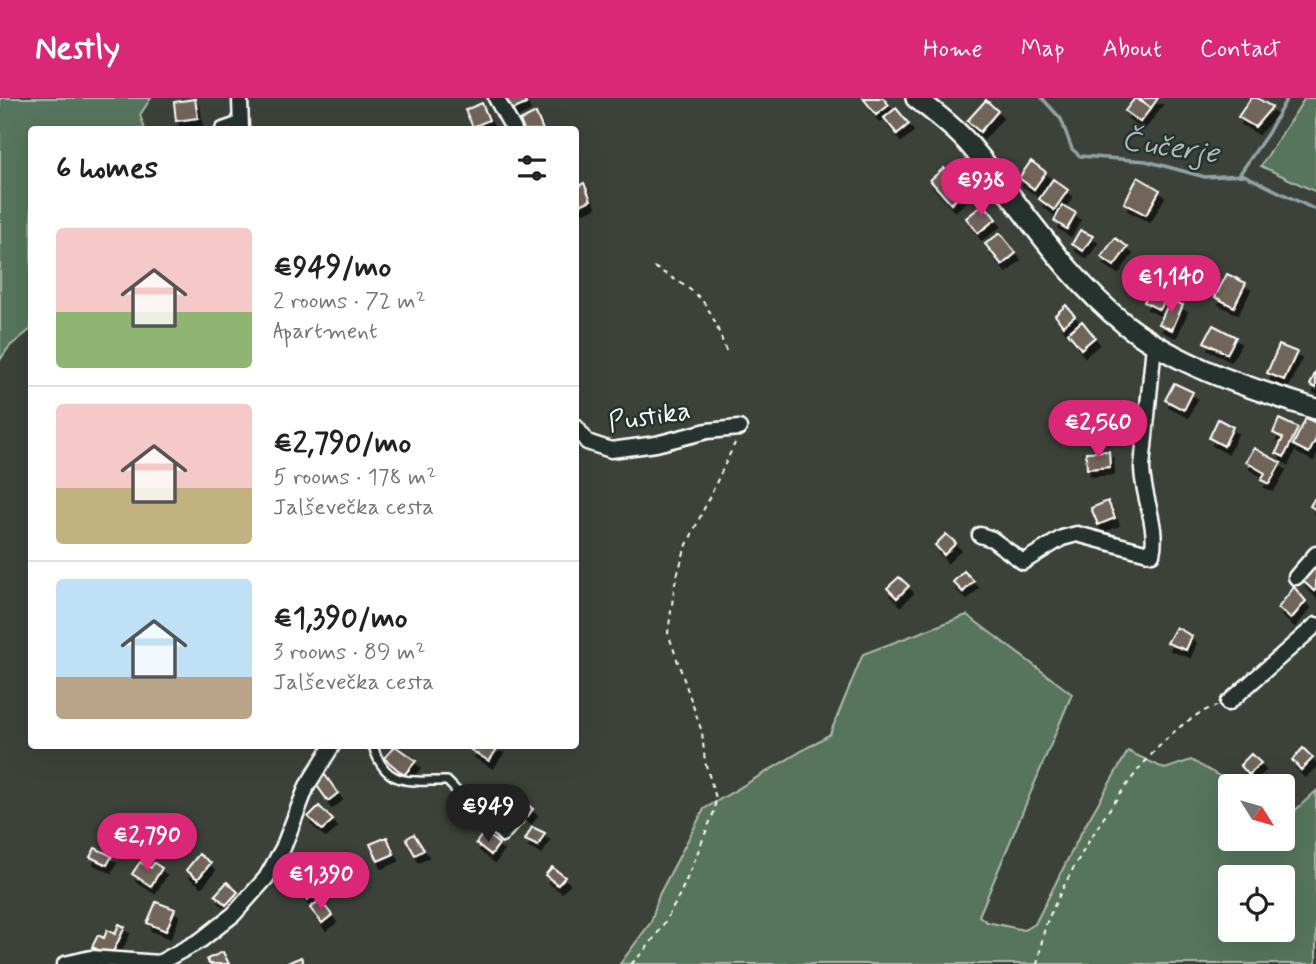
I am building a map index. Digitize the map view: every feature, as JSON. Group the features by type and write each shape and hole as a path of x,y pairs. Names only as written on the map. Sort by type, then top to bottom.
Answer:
{"street":[{"path":"240,98 241,126"},
{"path":"496,98 512,126"},
{"path":"916,98 967,142 1073,274 1124,323 1154,345 1237,384 1316,409"},
{"path":"980,535 992,539 1023,562 1062,538 1077,534 1152,554 1153,534 1142,484 1142,467 1154,345"},
{"name":"Pustika","path":"579,431 587,442 611,450 656,444 707,431 739,428"},
{"path":"1296,577 1316,554"},
{"path":"1228,703 1316,625"},
{"path":"65,964 92,958 159,963 201,940 234,914 266,878 283,848 307,786 330,749"}],"lane":[{"path":"374,749 376,756 394,777 411,783 447,781 503,838 519,820"}],"path":[{"path":"654,267 700,295 716,323 726,351"},
{"path":"631,964 645,949 674,907 714,812 716,798 705,762 702,733 668,633 675,583 685,549 701,519 739,428"},
{"path":"1037,964 1047,921 1097,830 1132,775 1185,723 1208,708 1228,703"}],"green space":[{"path":"0,98 151,98 140,115 144,126 28,126 28,331 9,347 0,360"},
{"path":"1305,98 1316,98 1316,192 1261,166"},
{"path":"967,615 1072,694 979,916 987,922 1024,930 1035,924 1081,833 1128,751 1165,769 1191,760 1218,775 1218,851 1295,851 1295,811 1316,791 1316,964 620,964 651,922 659,895 704,809 830,734 863,654"}],"building":[{"path":"504,98 524,98 526,104 510,111"},
{"path":"863,98 883,98 889,105 876,115"},
{"path":"1135,98 1151,108 1140,122 1125,111"},
{"path":"1138,98 1158,98 1151,108"},
{"path":"1251,98 1257,98 1272,107 1255,127 1238,117"},
{"path":"195,99 198,118 176,121 174,102"},
{"path":"986,100 998,111 980,132 967,121"},
{"path":"482,103 489,120 473,126 465,110"},
{"path":"896,108 909,124 897,134 884,118"},
{"path":"536,113 541,126 522,126 520,121"},
{"path":"1031,161 1046,172 1034,189 1019,178"},
{"path":"944,168 965,191 951,204 930,180"},
{"path":"1138,177 1160,190 1146,215 1124,203"},
{"path":"1053,179 1068,190 1054,210 1039,199"},
{"path":"584,183 591,200 579,206 579,186"},
{"path":"984,204 996,219 978,233 966,218"},
{"path":"1062,205 1076,213 1067,229 1054,221"},
{"path":"1080,230 1093,236 1083,251 1072,244"},
{"path":"1000,233 1016,253 1002,265 985,244"},
{"path":"1115,238 1128,247 1114,266 1101,257"},
{"path":"1227,274 1246,283 1234,307 1215,297"},
{"path":"1156,277 1172,286 1160,310 1144,302"},
{"path":"1170,300 1183,305 1172,330 1159,324"},
{"path":"1066,305 1075,316 1063,326 1055,315"},
{"path":"1082,321 1095,337 1081,349 1068,333"},
{"path":"1213,325 1236,337 1227,354 1204,342"},
{"path":"1279,345 1297,352 1284,380 1267,373"},
{"path":"1316,371 1316,388 1310,385"},
{"path":"1174,383 1193,392 1184,410 1165,400"},
{"path":"1102,417 1113,433 1105,438 1094,422"},
{"path":"1306,418 1316,423 1316,439 1309,453 1293,445"},
{"path":"1218,419 1233,427 1224,446 1209,438"},
{"path":"1279,419 1298,428 1284,457 1276,453 1283,438 1273,433"},
{"path":"1254,448 1281,463 1269,484 1261,480 1265,473 1246,462"},
{"path":"1109,451 1110,467 1087,469 1086,452"},
{"path":"1316,496 1316,510 1310,506"},
{"path":"1108,501 1115,518 1098,525 1091,508"},
{"path":"946,534 956,543 944,555 935,545"},
{"path":"1316,564 1316,589 1314,591 1302,580"},
{"path":"964,571 974,581 963,592 953,582"},
{"path":"899,577 909,586 897,598 887,588"},
{"path":"1294,587 1306,601 1291,619 1278,608"},
{"path":"1176,627 1192,636 1186,650 1167,643"},
{"path":"1303,748 1313,758 1301,770 1292,760"},
{"path":"392,749 399,749 416,761 404,775 384,758"},
{"path":"472,749 497,749 489,761"},
{"path":"1251,754 1261,763 1250,774 1240,765"},
{"path":"325,775 338,793 328,801 315,783"},
{"path":"528,805 533,809 527,817 522,813"},
{"path":"319,806 333,820 322,830 308,817"},
{"path":"532,827 545,833 538,846 525,840"},
{"path":"484,832 499,844 491,855 476,843"},
{"path":"414,834 424,850 415,855 406,839"},
{"path":"387,837 394,854 378,861 370,844"},
{"path":"95,848 112,856 107,865 90,857"},
{"path":"199,854 211,863 198,879 186,870"},
{"path":"140,862 151,868 154,863 162,868 151,886 132,874"},
{"path":"283,863 293,873 284,881 274,871"},
{"path":"552,867 565,877 558,885 545,875"},
{"path":"227,882 238,892 226,905 215,895"},
{"path":"306,885 315,894 307,900 299,891"},
{"path":"320,900 332,915 322,923 310,908"},
{"path":"156,902 175,909 166,931 147,923"},
{"path":"119,924 125,927 111,956 92,947 98,935 104,938 107,930 115,934"},
{"path":"223,952 229,964 209,964 207,959"},
{"path":"301,957 304,964 285,964"}],"waterway":[{"name":"Čučerje","path":"1042,98 1061,119 1072,149 1080,156 1146,161 1205,177 1244,175 1316,210"},
{"path":"1239,175 1268,133 1287,98"}]}
